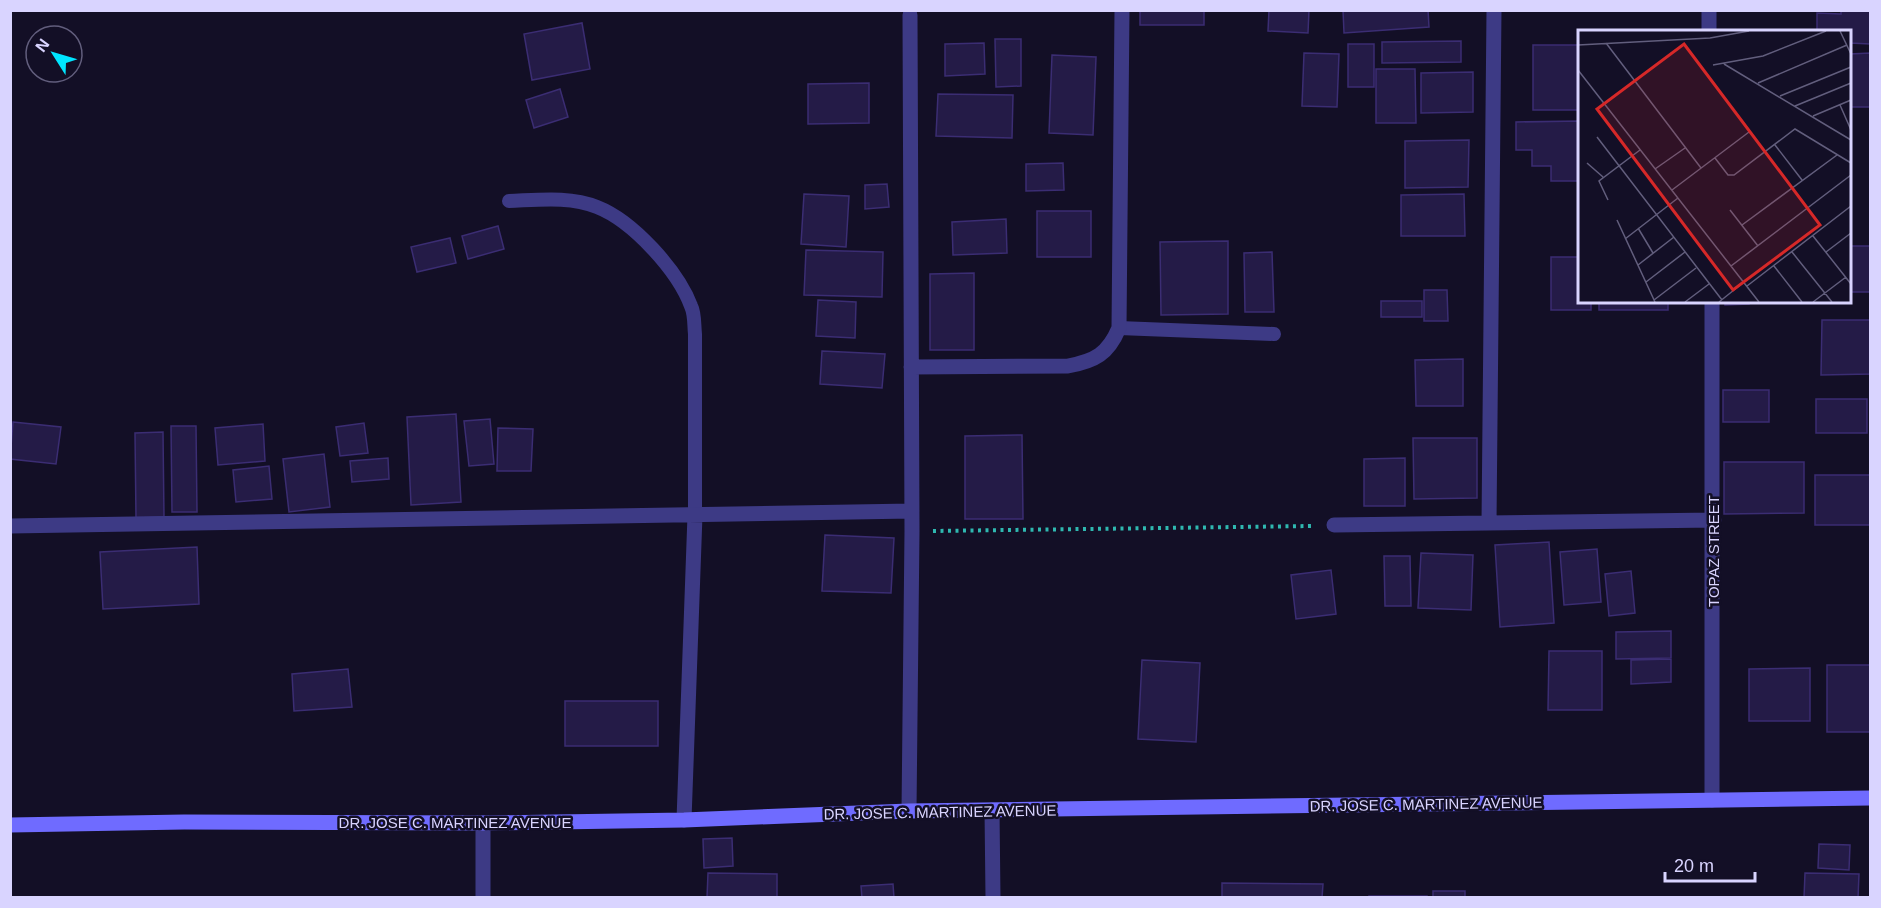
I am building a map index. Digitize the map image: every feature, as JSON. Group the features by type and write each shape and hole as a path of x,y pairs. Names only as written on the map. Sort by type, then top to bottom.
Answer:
{"street":[{"path":"911,367 1068,366 1090,362 1105,353 1119,328 1122,10"},
{"path":"1489,523 1494,10"},
{"path":"1709,10 1709,30"},
{"path":"909,811 912,531 910,15"},
{"name":"TOPAZ STREET","path":"1712,303 1714,520 1712,800"},
{"path":"10,526 912,511"},
{"path":"684,820 695,515"},
{"path":"1334,525 1714,520"},
{"name":"DR. JOSE C. MARTINEZ AVENUE","path":"10,825 184,822 483,823 684,820 909,811 1870,798"},
{"path":"992,810 993,897"},
{"path":"483,823 483,897"}],"lane":[{"path":"510,201 564,200 597,207 633,229 670,269 692,307 694,325 695,515"},
{"path":"1119,328 1274,334"}],"path":[{"path":"912,531 1334,525"}],"building":[{"path":"1140,10 1204,10 1204,25 1140,25"},
{"path":"1269,10 1309,10 1308,33 1268,31"},
{"path":"1343,10 1428,10 1429,27 1344,33"},
{"path":"1841,10 1870,10 1870,44 1851,43 1851,30 1817,30 1817,13 1841,14"},
{"path":"582,23 590,69 532,80 524,34"},
{"path":"995,39 1021,39 1021,86 996,87"},
{"path":"1461,41 1461,62 1382,63 1382,42"},
{"path":"984,43 985,74 945,76 945,44"},
{"path":"1348,44 1374,44 1374,87 1348,87"},
{"path":"1533,45 1578,45 1578,110 1533,110"},
{"path":"1304,53 1339,54 1337,107 1302,106"},
{"path":"1870,53 1870,107 1851,107 1851,54"},
{"path":"1052,55 1096,57 1093,135 1049,133"},
{"path":"1376,69 1415,69 1416,123 1376,123"},
{"path":"1473,72 1473,112 1421,113 1421,73"},
{"path":"869,83 869,123 808,124 808,84"},
{"path":"560,89 568,117 534,128 526,100"},
{"path":"938,94 1013,95 1012,138 936,136"},
{"path":"1578,121 1578,181 1551,181 1551,166 1532,166 1532,150 1516,150 1516,122"},
{"path":"1469,140 1468,187 1405,188 1405,141"},
{"path":"1063,163 1064,190 1026,191 1026,164"},
{"path":"887,184 889,207 865,209 865,185"},
{"path":"804,194 849,196 846,247 801,244"},
{"path":"1464,194 1465,236 1401,236 1401,195"},
{"path":"1037,211 1091,211 1091,257 1037,257"},
{"path":"1006,219 1007,253 953,255 952,222"},
{"path":"498,226 504,249 468,259 462,236"},
{"path":"450,238 456,263 417,272 411,247"},
{"path":"1228,241 1228,314 1161,315 1160,242"},
{"path":"1851,246 1870,246 1870,292 1851,292"},
{"path":"806,250 883,252 882,297 804,295"},
{"path":"1272,252 1274,312 1245,312 1244,253"},
{"path":"1551,257 1578,257 1578,303 1591,303 1591,310 1551,310"},
{"path":"974,273 974,350 930,350 930,274"},
{"path":"1424,290 1447,290 1448,321 1424,321"},
{"path":"818,300 856,302 855,338 816,336"},
{"path":"1381,301 1422,301 1422,317 1381,317"},
{"path":"1599,303 1668,303 1668,310 1599,310"},
{"path":"1725,303 1749,303 1749,304 1725,305"},
{"path":"1822,320 1870,320 1870,374 1821,375"},
{"path":"822,351 885,354 882,388 820,384"},
{"path":"1463,359 1463,406 1416,406 1415,360"},
{"path":"1723,390 1769,390 1769,422 1723,422"},
{"path":"1816,399 1867,399 1867,433 1816,433"},
{"path":"456,414 461,502 411,505 407,417"},
{"path":"490,419 494,464 469,466 464,421"},
{"path":"13,422 61,427 56,464 10,459"},
{"path":"364,423 368,453 340,456 336,427"},
{"path":"263,424 265,461 218,465 215,428"},
{"path":"171,426 196,426 197,512 172,512"},
{"path":"498,428 533,429 531,471 497,471"},
{"path":"163,432 164,517 136,518 135,433"},
{"path":"1022,435 1023,519 965,519 965,436"},
{"path":"1413,438 1477,438 1477,498 1414,499"},
{"path":"324,454 330,507 289,512 283,459"},
{"path":"388,458 389,479 352,482 350,461"},
{"path":"1405,458 1405,506 1364,506 1364,459"},
{"path":"1724,462 1804,462 1804,513 1724,514"},
{"path":"269,466 272,499 236,502 233,470"},
{"path":"1815,475 1870,475 1870,525 1815,525"},
{"path":"825,535 894,538 891,593 822,591"},
{"path":"1549,542 1554,623 1500,627 1495,545"},
{"path":"197,547 199,604 103,609 100,552"},
{"path":"1597,549 1601,602 1564,605 1560,552"},
{"path":"1421,553 1473,555 1471,610 1418,608"},
{"path":"1384,556 1410,556 1411,606 1385,606"},
{"path":"1331,570 1336,614 1296,619 1291,575"},
{"path":"1631,571 1635,613 1609,616 1605,574"},
{"path":"1671,631 1671,658 1616,659 1616,632"},
{"path":"1549,651 1602,651 1602,710 1548,710"},
{"path":"1671,659 1671,682 1631,684 1631,660"},
{"path":"1142,660 1200,663 1196,742 1138,739"},
{"path":"1827,665 1870,665 1870,732 1827,732"},
{"path":"1810,668 1810,721 1749,721 1749,669"},
{"path":"348,669 352,707 294,711 292,674"},
{"path":"565,701 658,701 658,746 565,746"},
{"path":"732,838 733,866 704,868 703,839"},
{"path":"1819,844 1850,845 1849,870 1818,868"},
{"path":"708,873 777,874 777,898 707,898"},
{"path":"1805,873 1859,874 1858,898 1804,898"},
{"path":"1222,883 1323,884 1322,898 1222,898"},
{"path":"893,884 894,898 862,898 861,886"},
{"path":"1433,891 1465,891 1465,898 1433,898"},
{"path":"1369,896 1427,896 1427,898 1369,898"}]}
